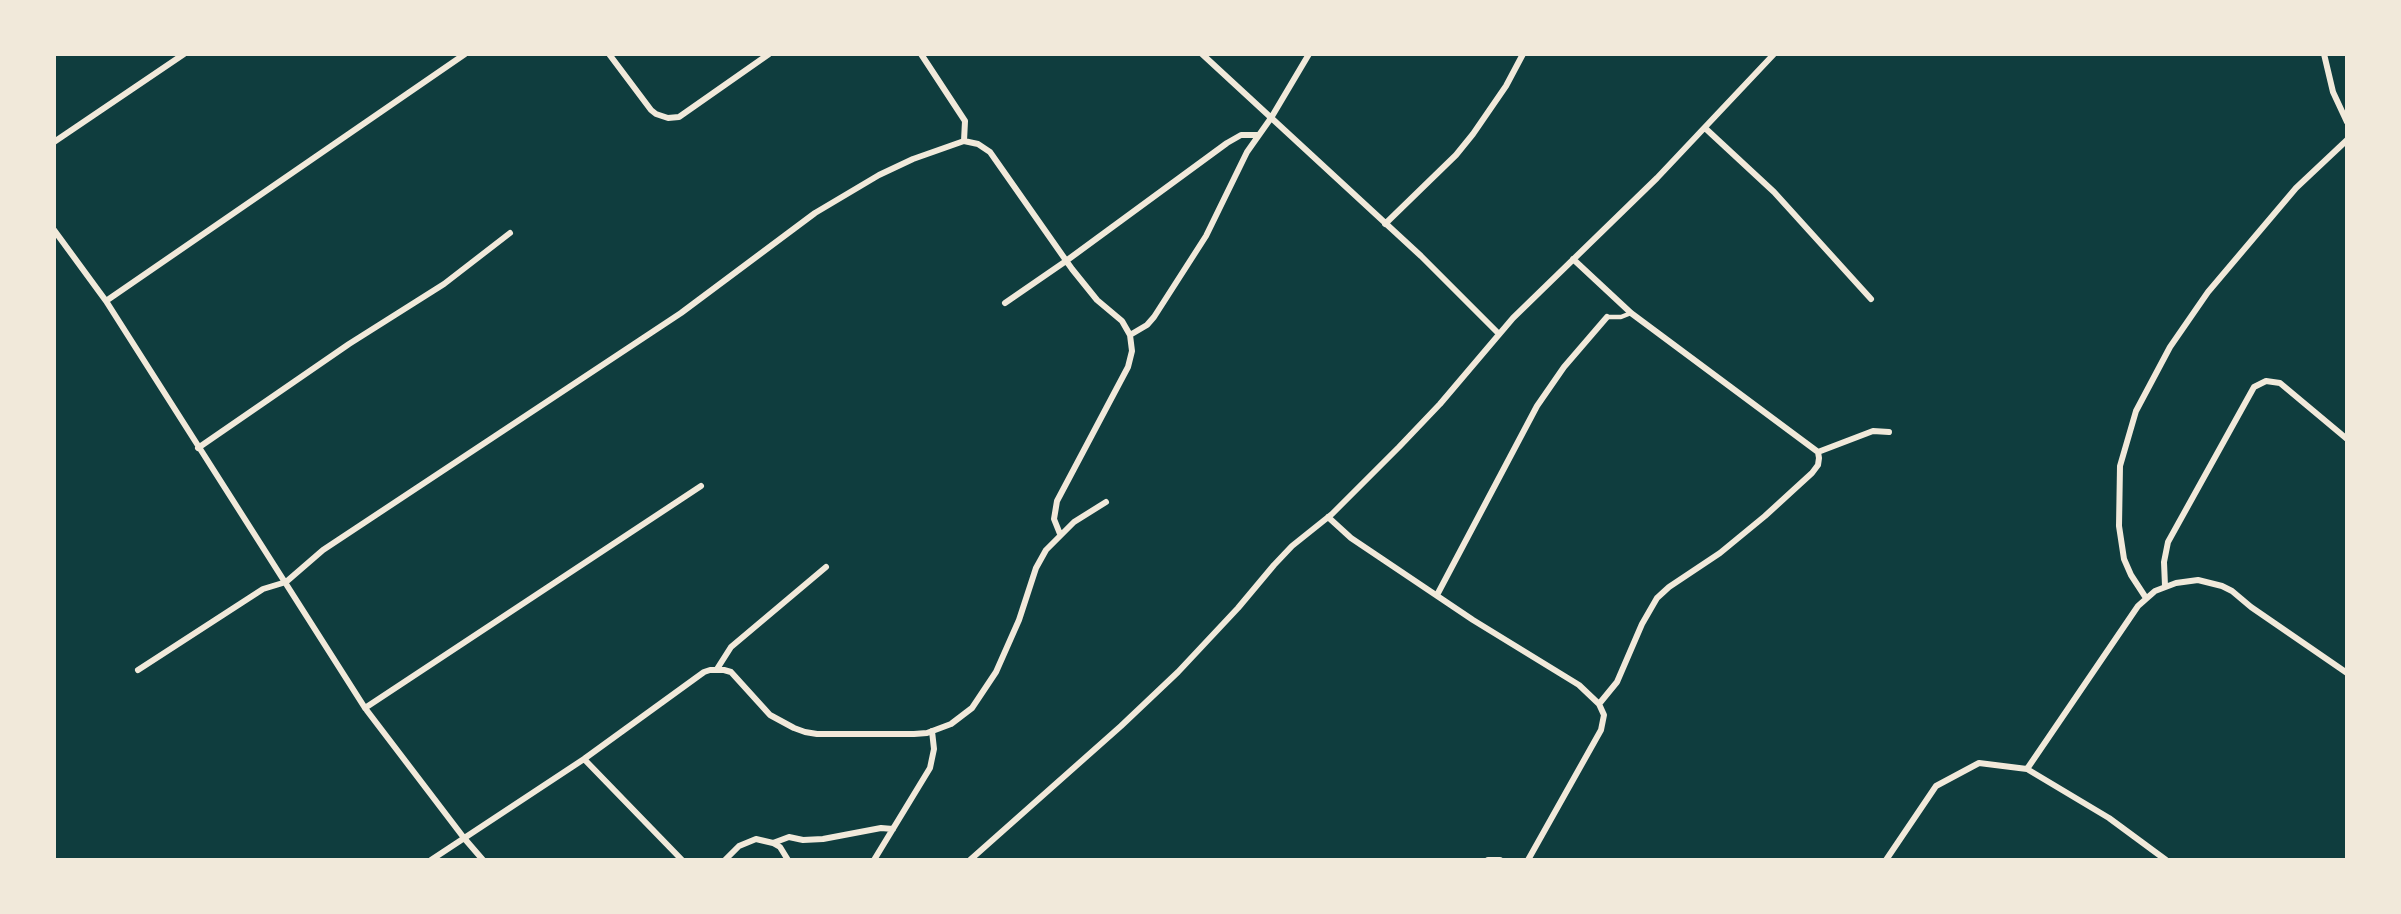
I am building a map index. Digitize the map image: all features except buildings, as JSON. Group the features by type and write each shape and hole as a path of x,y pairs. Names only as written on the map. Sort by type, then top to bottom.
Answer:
{"street":[{"path":"54,142 184,54"},
{"path":"106,301 465,54"},
{"path":"609,54 651,110 668,118 679,117 769,54"},
{"path":"921,54 965,121 964,141"},
{"path":"1202,54 1421,256 1499,334"},
{"path":"1130,335 1147,325 1154,317 1206,236 1238,170 1309,54"},
{"path":"1386,224 1456,155 1488,113 1523,54"},
{"path":"970,860 1150,699 1209,640 1274,565 1328,518 1399,447 1542,287 1705,129 1774,54"},
{"path":"2324,54 2333,92 2347,122"},
{"path":"1705,129 1774,192 1871,299"},
{"path":"1005,303 1066,261 1227,142 1240,135 1258,135"},
{"path":"2146,598 2124,559 2119,526 2121,466 2136,411 2170,347 2208,292 2296,188 2347,140"},
{"path":"138,670 263,589 286,582 323,550 681,314 815,213 879,175 922,155 964,141 978,144 990,152 1066,261 1097,300 1122,321 1130,335 1132,351 1128,367 1057,501 1054,519 1060,534"},
{"path":"54,230 106,301 365,708 483,860"},
{"path":"198,448 349,344 444,284 510,233"},
{"path":"1574,258 1631,313 1818,452 1819,458 1815,469 1766,516 1720,553 1669,586 1657,598 1642,624 1617,682 1599,704"},
{"path":"1437,595 1537,405 1564,367 1607,317"},
{"path":"2165,586 2164,562 2168,542 2254,387 2266,381 2280,383 2347,439"},
{"path":"1818,452 1873,431 1889,432"},
{"path":"365,708 701,486"},
{"path":"431,860 584,759 704,672 717,669 731,672 770,715 805,732 914,734 932,731 951,724 962,717 981,697 1009,646 1036,568 1060,534 1089,511 1106,502"},
{"path":"1328,518 1351,538 1510,644 1579,685 1599,704 1604,715 1601,730 1528,860"},
{"path":"717,669 731,647 826,567"},
{"path":"2027,769 2132,615 2146,598 2165,586 2198,580 2222,586 2347,673"},
{"path":"874,860 930,768 934,749 932,731"},
{"path":"584,759 682,860"},
{"path":"1886,860 1936,786 1979,763 2027,769 2109,818 2166,860"},
{"path":"773,843 789,837 803,840 823,839 881,828 893,829"},
{"path":"725,860 740,846 756,839 780,847 788,860"},
{"path":"1488,860 1500,860"}],"lane":[{"path":"1607,317 1621,317 1631,313"}]}
